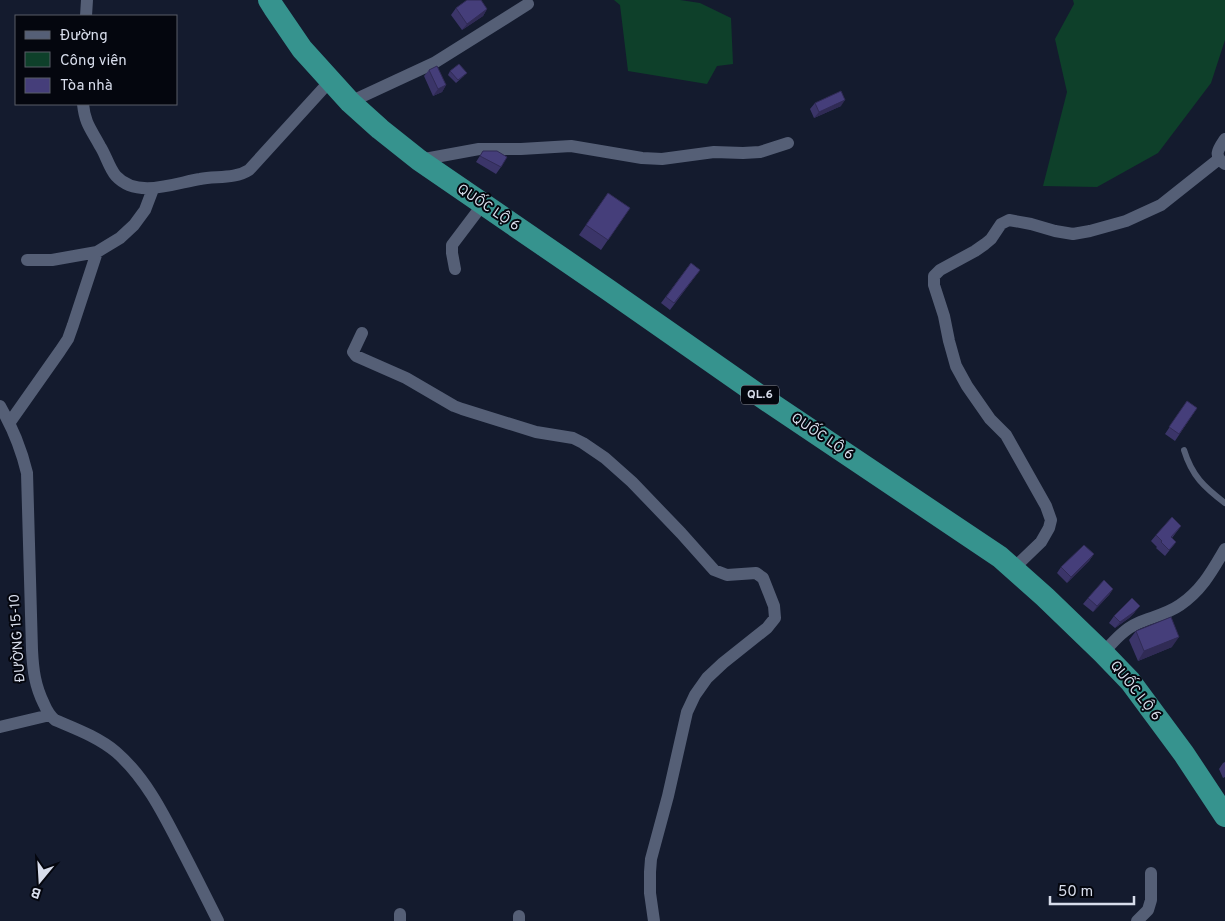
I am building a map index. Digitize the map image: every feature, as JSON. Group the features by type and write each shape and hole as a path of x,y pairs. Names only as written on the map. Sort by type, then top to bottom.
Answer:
{"highway":[{"name":"QUỐC LỘ 6","path":"270,0 302,49 350,102 419,160 766,400 1000,557 1045,597 1130,681 1184,754 1225,816"}],"street":[{"path":"86,15 87,0"},
{"path":"350,102 434,63 528,4"},
{"path":"83,105 88,126 117,177 129,185 153,189 198,179 239,175 249,170 331,80"},
{"path":"1014,569 1041,542 1051,520 1046,506 1006,435 990,419 967,386 956,366 944,316 934,285 934,276 940,270 975,252 991,239 1001,224 1009,220 1073,234 1126,221 1161,205 1222,161 1218,150 1225,139"},
{"path":"419,160 480,149 571,146 642,158 662,159 714,152 760,152 788,144"},
{"path":"27,260 52,260 97,252 120,238 134,225 145,210 153,189"},
{"path":"456,269 452,245 483,204"},
{"path":"10,422 68,339 97,252"},
{"path":"362,333 353,352 356,356 406,378 454,406 536,432 573,438 583,443 610,462 632,482 714,570 727,575 756,573 763,578 774,606 775,618 767,628 722,663 707,678 695,695 687,712 651,860 649,888 654,921"},
{"name":"ĐƯỜNG 15-10","path":"0,406 10,422 21,451 26,473 34,674 38,693 50,716"},
{"path":"1103,653 1131,626 1174,610 1188,600 1204,584 1225,549"},
{"path":"0,727 50,716 97,739 124,760 150,792 218,921"},
{"path":"1137,921 1148,910 1151,900 1151,873"}],"lane":[{"path":"1184,450 1199,480 1210,492 1225,503"}],"green space":[{"path":"614,0 680,0 700,3 731,18 733,64 717,66 707,84 628,71 620,5"},
{"path":"1073,0 1225,0 1225,40 1211,83 1158,153 1097,187 1043,186 1067,92 1055,39 1074,4"}],"building":[{"path":"467,0 481,0 487,9 467,24 456,8"},
{"path":"459,64 467,73 458,80 450,71"},
{"path":"437,66 446,85 438,89 429,70"},
{"path":"841,91 845,100 819,112 815,103"},
{"path":"483,151 497,151 507,157 501,167 480,156"},
{"path":"608,193 630,208 608,240 586,225"},
{"path":"691,263 700,270 674,303 666,297"},
{"path":"1187,401 1197,408 1179,434 1169,427"},
{"path":"1172,517 1181,526 1171,537 1176,542 1169,550 1156,535"},
{"path":"1084,545 1094,554 1071,577 1061,567"},
{"path":"1104,580 1113,589 1097,606 1088,598"},
{"path":"1132,598 1140,606 1120,622 1114,616"},
{"path":"1171,617 1179,637 1144,651 1136,631"}]}
